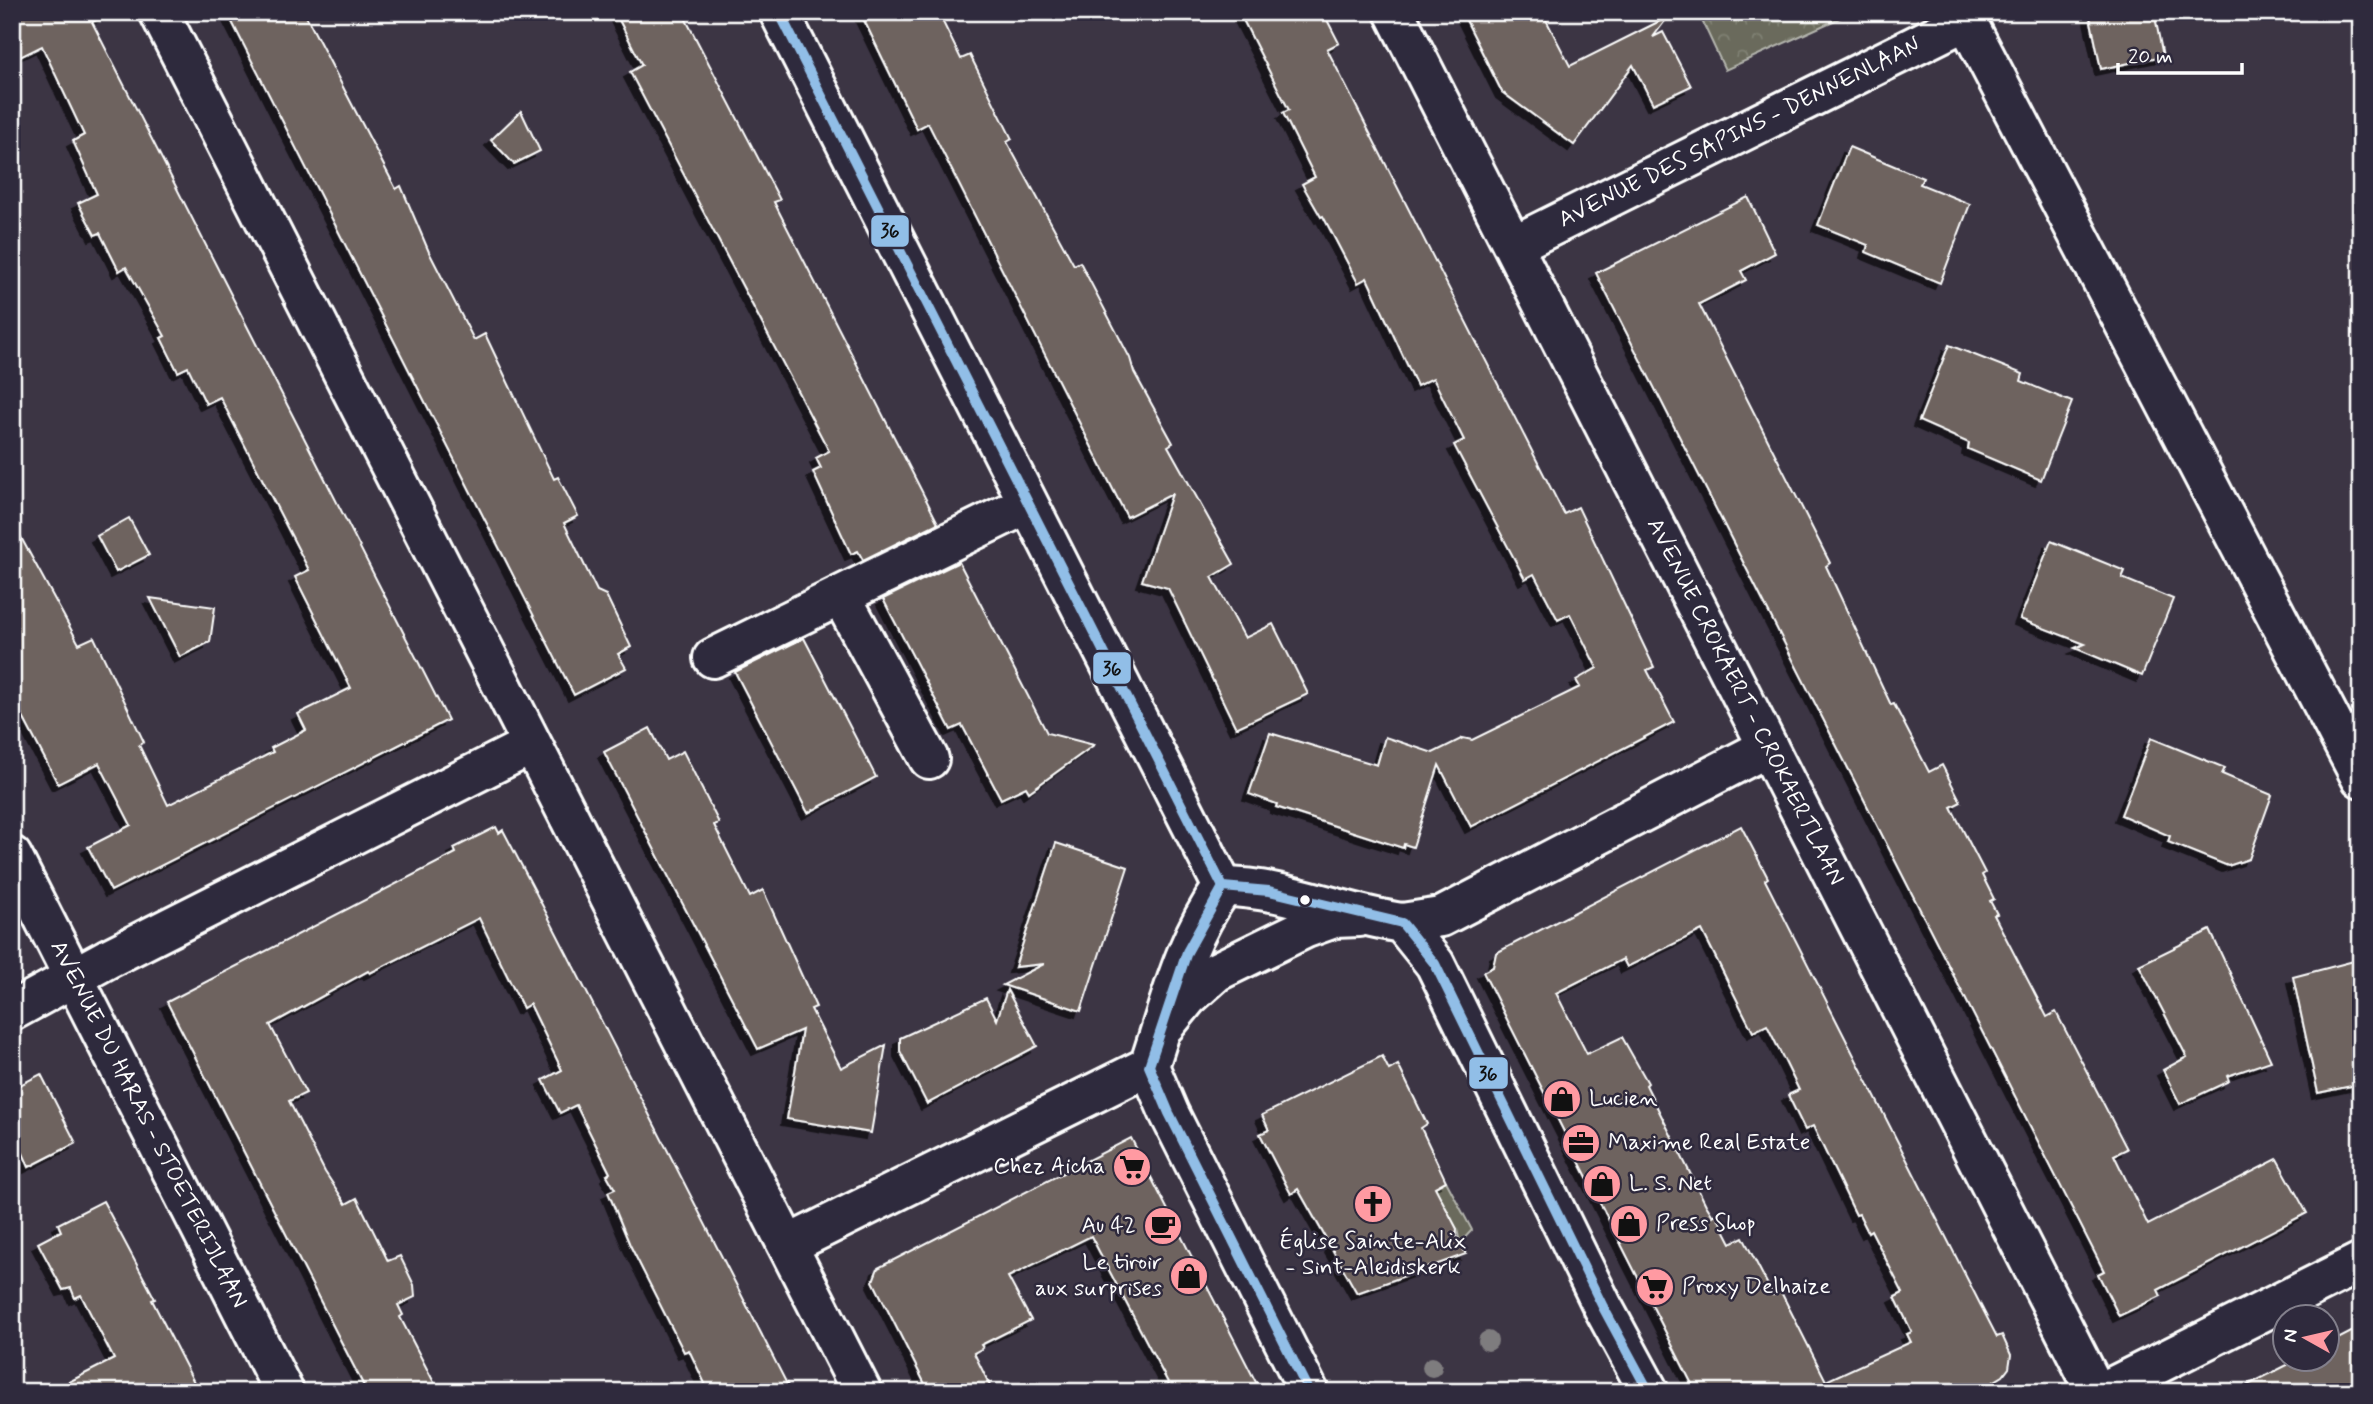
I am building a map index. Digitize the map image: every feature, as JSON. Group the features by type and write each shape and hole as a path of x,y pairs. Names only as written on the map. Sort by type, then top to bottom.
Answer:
{"street":[{"path":"159,12 862,1392"},
{"path":"779,12 1223,887"},
{"name":"AVENUE CROKAERT - CROKAERTLAAN","path":"1394,12 2096,1392"},
{"path":"1964,17 2361,778"},
{"name":"AVENUE DES SAPINS - DENNENLAAN","path":"1514,245 1964,17"},
{"path":"713,659 1027,504"},
{"path":"841,596 929,759"},
{"path":"12,1011 531,745"},
{"path":"1223,887 1253,887 1294,895 1365,917 1402,923 1441,917 1768,747"},
{"name":"AVENUE DU HARAS - STOETERIJLAAN","path":"12,856 284,1392"},
{"path":"1223,887 1200,919 1184,954 1149,1066 1169,1113 1309,1392"},
{"path":"1161,1030 1188,997 1216,972 1306,928 1334,918 1365,917"},
{"path":"1402,923 1436,964 1603,1307 1649,1392"},
{"path":"789,1245 1149,1066"},
{"path":"2102,1392 2361,1262"}],"green space":[{"path":"1698,12 1853,12 1725,70"},
{"path":"1446,1181 1472,1230 1460,1243 1457,1229 1431,1188"}],"building":[{"path":"12,12 111,12 92,22 448,720 111,891 88,847 131,825 99,763 58,784 12,696 12,521 79,644 94,637 144,742 139,745 168,805 273,752 271,748 306,730 298,714 351,688 295,577 309,570 220,397 206,404 188,367 178,372 161,338 165,336 126,267 119,271 100,233 95,235 78,203 97,194 73,141 84,135 42,46 12,61"},
{"path":"227,12 304,12 396,189 401,186 429,252 474,340 485,334 554,479 558,477 578,516 564,523 597,591 606,595 631,647 618,654 626,668 574,695"},
{"path":"615,12 682,12 780,200 774,202 938,523 863,560 858,551 851,554 813,472 821,468 816,458 829,451 630,72 642,65"},
{"path":"860,12 938,12 961,59 970,55 1012,139 1007,142 1074,265 1080,262 1130,358 1134,372 1173,443 1168,446 1234,564 1212,577 1245,638 1273,624 1308,694 1236,728 1168,588 1142,581 1172,494 1127,517 928,123 917,129"},
{"path":"1239,12 1323,12 1339,43 1327,49 1564,514 1578,507 1654,667 1647,670 1674,722 1471,827 1439,765 1413,847 1404,844 1403,848 1276,807 1277,804 1249,794 1270,733 1377,765 1385,737 1433,753 1463,738 1472,740 1580,687 1576,680 1597,668 1570,614 1558,620 1534,574 1525,579 1454,445 1464,440 1433,378 1417,386 1367,278 1358,283 1323,216 1321,217 1302,184 1315,177 1283,113 1289,110"},
{"path":"1462,12 1542,12 1570,66 1668,17 1653,37 1663,32 1691,86 1653,104 1633,65 1574,145 1502,92"},
{"path":"2089,12 2154,12 2163,56 2101,69"},
{"path":"521,111 540,151 514,164 491,140"},
{"path":"1849,147 1923,178 1920,184 1970,204 1940,283 1866,252 1868,245 1818,225"},
{"path":"1748,197 1775,253 1741,271 1746,280 1699,304 1830,563 1826,566 1891,705 1894,704 1929,772 1942,765 1961,802 1951,807 1985,873 1982,875 1994,899 1990,901 1997,914 1994,915 2047,1017 2056,1012 2127,1149 2114,1155 2148,1225 2277,1159 2307,1213 2158,1290 2161,1296 2119,1316 2098,1274 2104,1271 1596,273"},
{"path":"1949,345 2023,374 2021,381 2072,402 2041,480 1968,449 1969,443 1919,421"},
{"path":"129,518 149,555 116,572 97,536"},
{"path":"2051,541 2125,571 2122,578 2173,599 2142,676 2075,648 2085,644 2020,619"},
{"path":"959,562 1047,733 1094,745 1029,792 1026,787 1001,799 962,725 951,730 883,599"},
{"path":"150,598 215,607 210,642 180,657"},
{"path":"804,638 876,777 808,813 735,672"},
{"path":"650,728 666,760 683,751 719,823 714,825 750,897 763,890 816,1007 811,1009 841,1068 886,1045 871,1133 787,1119 802,1030 758,1049 604,752"},
{"path":"2151,738 2225,768 2222,774 2272,795 2249,859 2228,866 2168,842 2170,836 2121,815"},
{"path":"1741,826 1768,878 1765,880 1978,1300 1997,1337 2002,1335 2011,1355 2009,1368 2003,1376 1976,1392 1696,1392 1483,972 1493,967 1496,953","holes":["1702,930 1753,1032 1767,1025 1799,1090 1788,1095 1805,1130 1813,1126 1856,1215 1859,1214 1868,1232 1871,1230 1903,1293 1895,1297 1912,1332 1907,1334 1911,1342 1826,1381 1781,1292 1773,1295 1743,1237 1731,1243 1716,1214 1713,1216 1706,1205 1646,1085 1648,1083 1622,1037 1587,1054 1556,993 1623,959 1627,967"]},
{"path":"496,827 499,833 503,830 536,893 791,1392 709,1392 689,1350 684,1352 630,1245 608,1192 615,1189 607,1175 610,1173 576,1105 560,1113 543,1080 562,1070 530,1004 523,1008 479,918 370,973 368,971 270,1025 306,1093 289,1101 325,1172 346,1204 357,1198 388,1261 400,1256 414,1285 415,1297 398,1305 403,1315 400,1317 439,1392 367,1392 167,1002 456,853 454,848"},
{"path":"1056,843 1128,867 1081,1011 1003,985 1044,964 1015,967"},
{"path":"2210,930 2271,1061 2227,1076 2229,1081 2180,1104 2163,1070 2187,1057 2139,965"},
{"path":"2354,961 2361,988 2361,1084 2318,1093 2293,977"},
{"path":"1007,990 1037,1046 927,1104 900,1051 900,1038 986,998 997,1020"},
{"name":"Église Sainte-Alix - Sint-Aleidiskerk","path":"1382,1056 1389,1070 1398,1065 1427,1124 1421,1128 1446,1181 1435,1187 1457,1229 1456,1236 1466,1254 1357,1293 1298,1189 1291,1194 1260,1134 1269,1130 1262,1115"},
{"path":"41,1074 76,1143 29,1167 23,1153 12,1158 12,1089"},
{"path":"1131,1138 1261,1392 1173,1392 1091,1236 1008,1277 1031,1320 981,1345 983,1348 974,1353 993,1392 929,1392 873,1281 878,1268"},
{"path":"103,1201 155,1299 152,1300 199,1392 49,1392 114,1359 81,1295 75,1298 71,1288 63,1290 38,1243 61,1231 58,1224"},
{"path":"2361,1327 2361,1392 2234,1392 2273,1372 2342,1372 2342,1337"}],"transit line":[{"name":"36","path":"779,12 1223,887"},
{"name":"36","path":"1223,887 1269,891 1402,923 1435,964 1603,1307 1649,1392"},
{"name":"36","path":"1223,887 1187,952 1149,1066 1169,1113 1309,1392"}],"place":[{"name":"Lucien","path":"1562,1099"},
{"name":"Maxime Real Estate","path":"1581,1143"},
{"name":"Chez Aicha","path":"1132,1167"},
{"name":"L. S. Net","path":"1602,1184"},
{"name":"Église Sainte-Alix - Sint-Aleidiskerk","path":"1373,1204"},
{"name":"Press Shop","path":"1629,1224"},
{"name":"Au 42","path":"1163,1226"},
{"name":"Le tiroir aux surprises","path":"1189,1276"},
{"name":"Proxy Delhaize","path":"1655,1287"}]}
